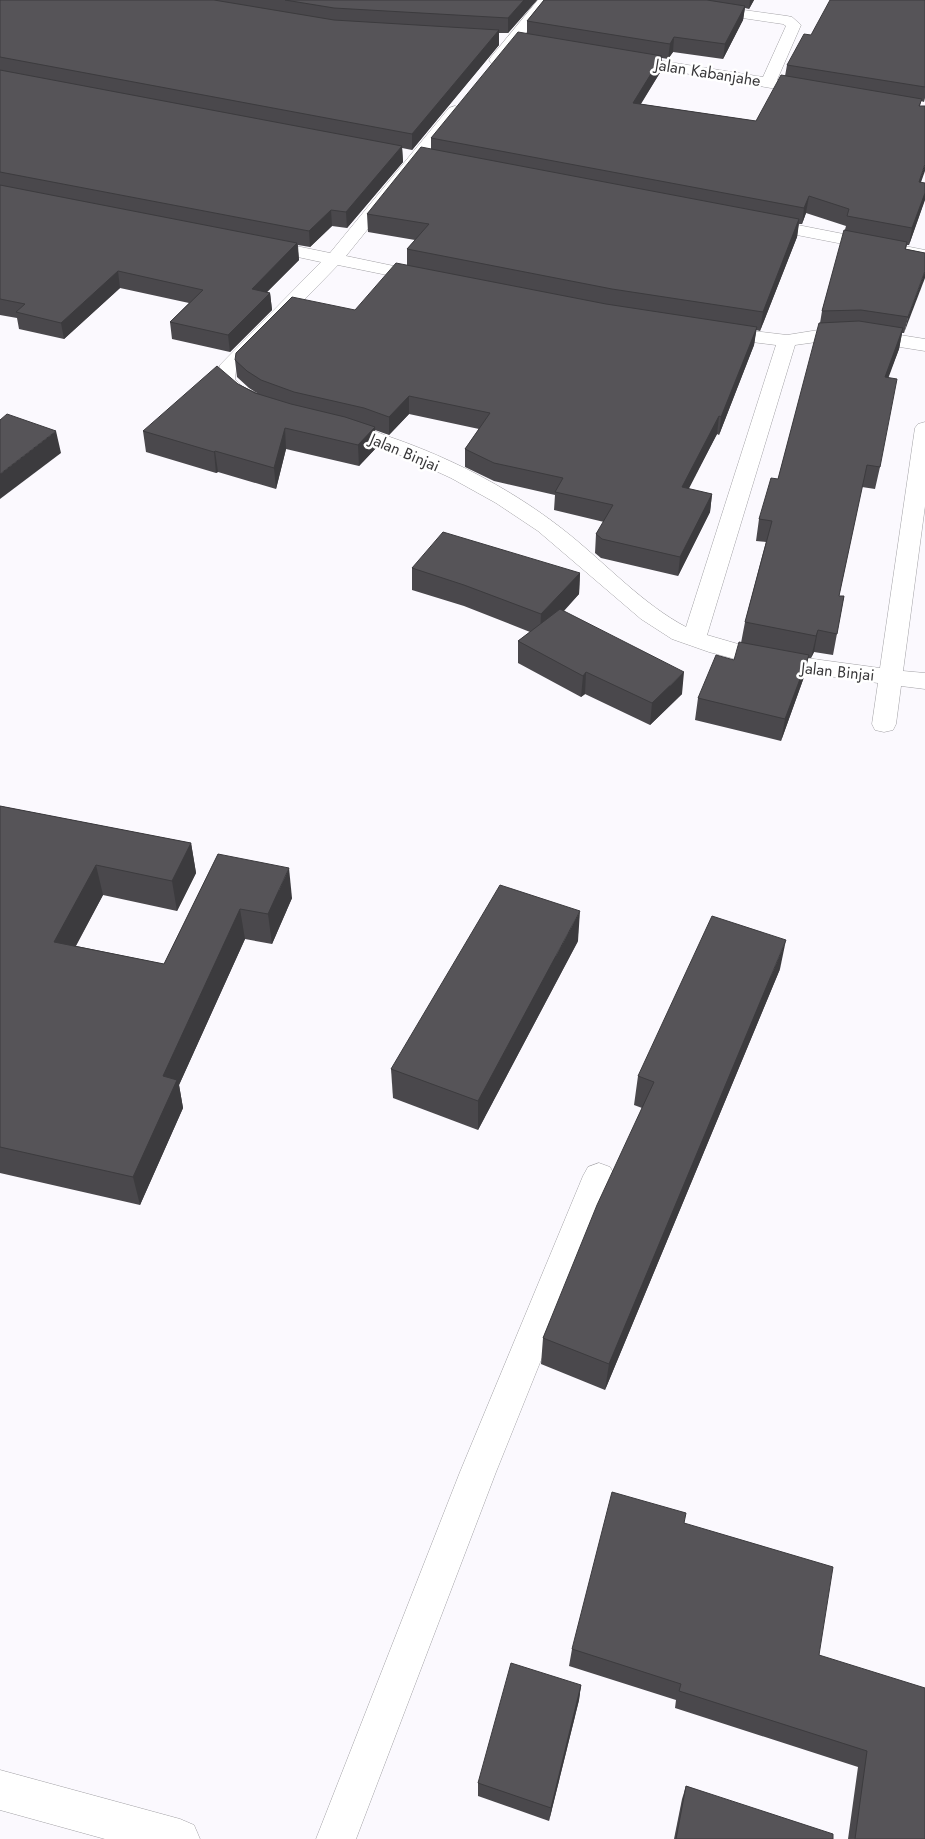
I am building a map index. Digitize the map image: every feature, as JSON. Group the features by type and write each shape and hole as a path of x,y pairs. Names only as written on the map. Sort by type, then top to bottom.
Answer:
{"street":[{"path":"483,77 546,0"},
{"path":"705,9 787,20 794,25 768,82"},
{"name":"Jalan Kabanjahe","path":"607,56 831,93"},
{"path":"264,408 246,399 231,388 224,379 227,369 334,259 465,99"},
{"path":"743,220 925,255"},
{"path":"248,242 439,281"},
{"path":"700,330 787,341 831,334 856,334 925,346"},
{"path":"694,639 787,341"},
{"name":"Jalan Binjai","path":"320,422 358,432 421,457 487,488 526,512 583,556 635,604 675,631 739,654 792,666 925,682"},
{"path":"884,724 925,428"},
{"path":"336,1839 478,1472 599,1176"},
{"path":"0,1790 180,1839"}],"building":[{"path":"0,0 214,0 334,20 499,30 412,134 0,57"},
{"path":"285,0 524,0 508,18 334,8"},
{"path":"544,0 707,0 745,6 725,44 674,37 670,44 527,21"},
{"path":"830,0 925,0 925,87 787,65 804,34 811,35"},
{"path":"518,32 662,56 633,103 756,121 781,75 922,99 919,106 925,106 925,164 919,182 925,183 925,193 912,228 847,216 849,209 809,196 804,208 431,138"},
{"path":"0,70 402,146 346,212 331,210 309,231 0,172"},
{"path":"421,147 799,219 763,312 612,289 407,249 429,224 367,214"},
{"path":"0,185 297,243 252,289 270,293 228,335 170,322 203,290 118,271 61,323 16,312 25,304 0,299"},
{"path":"844,230 907,242 905,249 925,253 925,271 908,317 861,310 822,311"},
{"path":"396,263 606,304 757,327 721,417 719,416 682,487 712,494 680,557 602,539 596,534 613,505 555,492 563,478 494,463 465,449 490,413 409,396 389,417 364,408 294,392 261,380 235,360 236,353 292,297 355,310"},
{"path":"859,321 903,328 885,377 897,379 880,467 867,465 839,596 844,596 837,634 818,630 816,636 745,622 772,521 759,519 771,478 778,479 819,323"},
{"path":"217,366 238,384 255,393 375,427 358,445 285,428 274,468 143,431"},
{"path":"7,414 56,431 0,474 0,420"},
{"path":"443,532 580,573 541,614 412,568"},
{"path":"560,609 684,672 652,703 586,672 583,676 518,641"},
{"path":"739,642 809,655 785,719 698,698 716,655 734,660"},
{"path":"0,806 191,843 172,881 96,865 54,942 164,964 218,854 289,868 268,914 240,909 163,1076 177,1080 133,1177 0,1147"},
{"path":"500,885 580,911 478,1101 391,1069"},
{"path":"712,916 786,940 609,1364 543,1338 597,1205 654,1082 638,1076"},
{"path":"612,1492 686,1513 684,1523 833,1567 819,1655 925,1688 925,1839 855,1839 867,1751 679,1691 681,1684 572,1649"},
{"path":"511,1663 581,1685 551,1808 478,1783"},
{"path":"686,1786 833,1834 833,1839 676,1839"}]}
